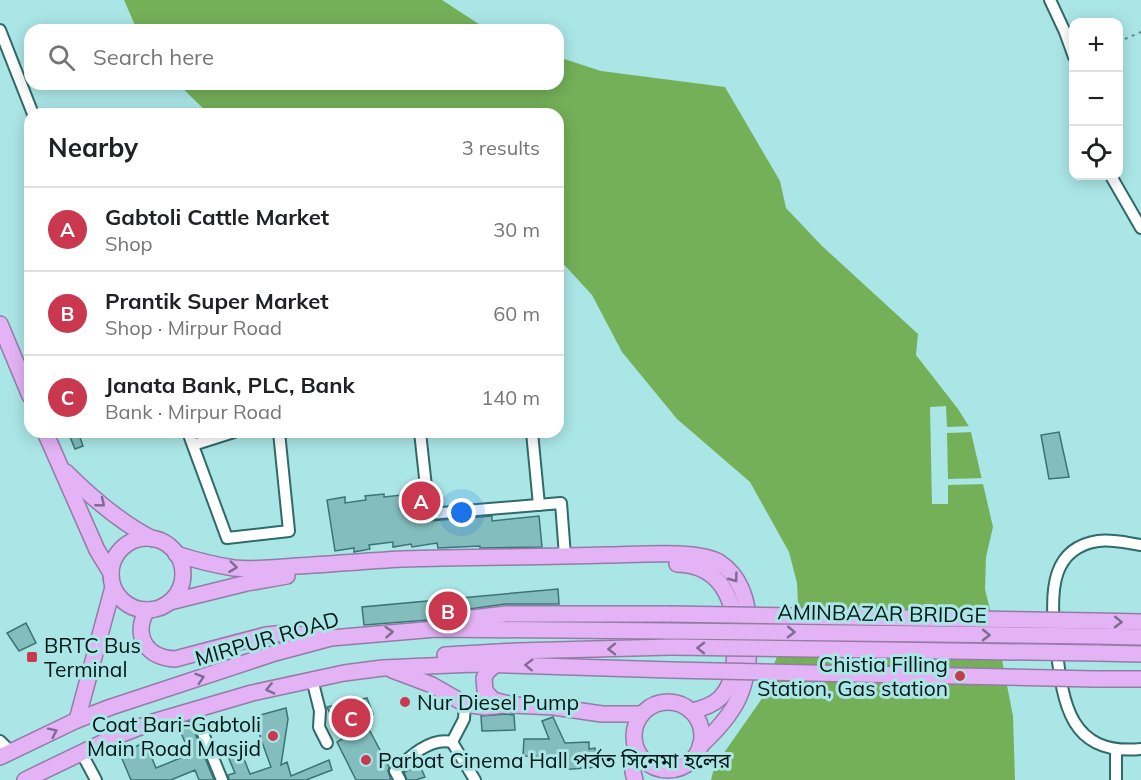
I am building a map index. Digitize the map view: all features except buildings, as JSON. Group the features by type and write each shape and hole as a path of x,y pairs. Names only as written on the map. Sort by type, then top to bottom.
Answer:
{"highway":[{"path":"0,324 24,382"},
{"path":"50,438 58,463 118,596 126,604 136,609 159,608 170,602 290,575 346,570 691,564 704,569 721,585 730,602 736,623 732,678 727,690 714,704 691,711"},
{"path":"58,463 82,488 133,529 162,542 176,554 181,563 181,584 177,594 170,602"},
{"path":"76,720 112,580 113,561 129,543 141,539 153,539"},
{"path":"176,554 235,568 267,569 401,560 683,555 717,561 735,576 748,610 749,650 744,688 731,714 700,746 691,760 677,773 672,769 653,767 639,755 635,742 625,729 602,714"},
{"path":"147,610 143,617 142,637 146,647 162,659 175,659 266,635 285,633 331,638"},
{"name":"AMINBAZAR BRIDGE","path":"436,629 472,618 506,614 668,614 1095,629"},
{"path":"1095,629 1141,622"},
{"name":"MIRPUR ROAD","path":"5,755 76,720 275,653 331,638 436,629 669,631"},
{"path":"1095,629 1141,637"},
{"name":"AMINBAZAR BRIDGE","path":"669,631 1095,629"},
{"name":"AMINBAZAR BRIDGE","path":"383,668 423,656 670,647 1141,654"},
{"path":"513,705 493,700 485,691 484,678 494,664 516,651"},
{"path":"25,780 81,752 153,722 193,709 312,679 383,668 432,664 494,664 671,670 1141,679"},
{"path":"383,668 417,678 465,704 485,707 513,705 554,707 602,714 642,714"},
{"path":"635,780 633,772 637,721 654,705 662,702 677,703 691,711 700,727 700,746"}],"street":[{"path":"1050,0 1069,43"},
{"path":"0,30 31,108"},
{"path":"1113,180 1141,228"},
{"path":"190,438 227,538 289,531 280,438"},
{"path":"193,445 215,438"},
{"path":"421,438 429,514 561,503 565,556"},
{"path":"533,438 539,505"},
{"path":"1141,545 1113,541 1086,544 1075,549 1065,558 1054,582 1056,641 1063,694 1075,725 1084,734 1106,747 1141,748"},
{"path":"312,679 320,711 319,726 327,743"},
{"path":"452,742 464,719 465,704"},
{"path":"193,709 222,780"},
{"path":"400,780 395,771 407,759 427,745 447,740 452,742 476,780"},
{"path":"0,741 5,755"},
{"path":"1116,749 1116,780"},
{"path":"81,752 96,780"}],"path":[{"path":"1123,40 1141,32"}],"shaded area":[{"path":"124,0 442,0 479,24 134,24"},
{"path":"564,59 601,71 725,87 780,181 786,208 821,245 918,334 916,355 970,428 993,527 986,557 985,589 1013,716 1015,780 711,780 714,768 761,700 779,651 799,625 797,583 789,552 750,482 677,419 622,352 592,295 564,265 564,108 203,108 184,90 564,90"}],"pier":[{"path":"946,406 947,427 973,426 974,432 947,433 948,479 985,478 986,484 948,485 948,504 932,504 930,407"}],"place":[{"name":"Gabtoli Cattle Market","path":"421,501"},
{"name":"Prantik Super Market","path":"448,611"},
{"name":"BRTC Bus Terminal","path":"32,657"},
{"name":"Chistia Filling Station, Gas station","path":"960,676"},
{"name":"Nur Diesel Pump","path":"405,702"},
{"name":"Janata Bank, PLC, Bank","path":"351,718"},
{"name":"Coat Bari-Gabtoli Main Road Masjid","path":"273,736"},
{"name":"Parbat Cinema Hall পর্বত সিনেমা হলের","path":"366,760"}]}
